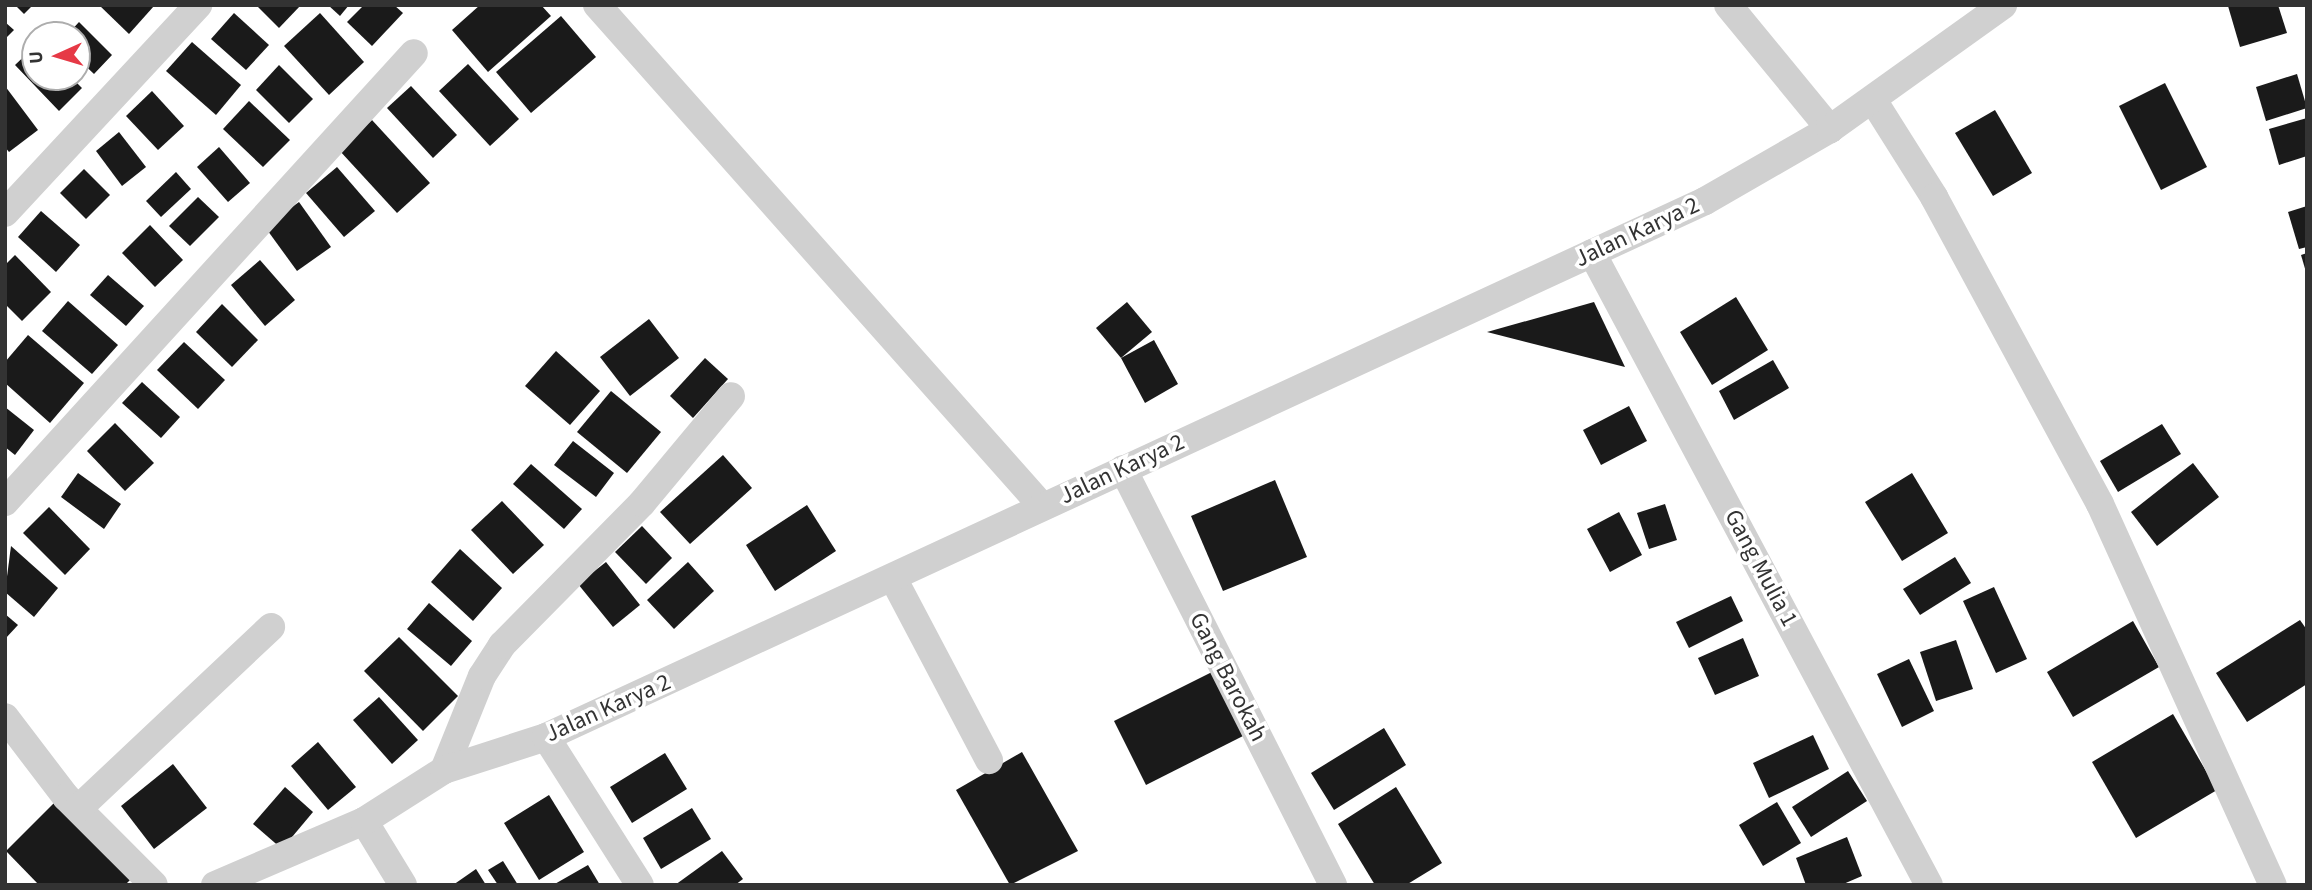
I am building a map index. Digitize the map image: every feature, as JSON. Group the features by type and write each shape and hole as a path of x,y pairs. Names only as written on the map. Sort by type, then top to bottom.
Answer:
{"street":[{"path":"5,213 198,5"},
{"path":"597,5 1042,506"},
{"path":"1728,5 1830,129"},
{"name":"Jalan Karya 2","path":"215,885 364,821 444,770 546,737 1705,201 1830,129 2003,5"},
{"path":"5,502 414,53"},
{"path":"1873,100 1934,197 2100,504 2273,885"},
{"name":"Gang Mulia 1","path":"1592,253 1929,885"},
{"path":"444,770 482,676 502,645 642,503 731,396"},
{"name":"Gang Barokah","path":"1123,469 1333,885"},
{"path":"893,578 989,760"},
{"path":"79,808 271,627"},
{"path":"5,717 79,808 154,885"},
{"path":"546,737 640,885"},
{"path":"364,821 403,885"}],"building":[{"path":"15,5 33,5 24,14"},
{"path":"99,5 153,5 154,6 129,34"},
{"path":"256,5 301,5 279,28"},
{"path":"328,5 349,5 340,16"},
{"path":"364,5 394,5 403,13 372,46 347,22"},
{"path":"480,5 541,5 551,16 488,72 452,30"},
{"path":"2278,5 2287,33 2240,47 2228,6"},
{"path":"234,13 269,45 246,70 211,39"},
{"path":"320,13 364,62 329,95 284,46"},
{"path":"561,16 596,57 531,113 496,72"},
{"path":"5,22 14,30 5,39"},
{"path":"91,34 112,55 94,74 91,71"},
{"path":"192,42 241,85 216,115 166,71"},
{"path":"21,59 21,71 15,65"},
{"path":"468,64 519,119 490,146 439,91"},
{"path":"279,65 313,99 289,123 256,90"},
{"path":"2297,74 2307,108 2266,121 2256,87"},
{"path":"2165,83 2207,167 2161,190 2119,106"},
{"path":"5,86 38,130 9,152 5,147"},
{"path":"411,86 457,135 433,158 387,108"},
{"path":"40,91 79,91 59,111"},
{"path":"152,91 184,126 158,150 126,116"},
{"path":"249,101 290,140 263,167 223,129"},
{"path":"1995,110 2032,173 1993,196 1955,133"},
{"path":"2307,118 2307,156 2279,165 2269,129"},
{"path":"372,120 430,183 397,213 339,150"},
{"path":"119,132 146,167 122,186 96,151"},
{"path":"219,147 250,183 228,202 197,167"},
{"path":"337,167 375,211 344,237 306,193"},
{"path":"84,169 110,195 86,219 60,193"},
{"path":"176,172 191,189 161,217 146,201"},
{"path":"198,197 219,217 190,246 169,226"},
{"path":"299,202 331,247 297,271 265,227"},
{"path":"2307,206 2307,247 2299,249 2288,212"},
{"path":"41,211 80,245 56,272 18,237"},
{"path":"150,225 183,260 155,287 122,253"},
{"path":"2307,253 2307,272 2306,272 2301,255"},
{"path":"15,255 51,292 22,321 5,304 5,265"},
{"path":"260,260 295,300 265,326 231,285"},
{"path":"108,275 144,306 126,326 90,295"},
{"path":"1736,297 1768,350 1712,385 1680,332"},
{"path":"68,301 118,345 92,374 42,331"},
{"path":"1127,302 1152,332 1121,358 1096,328"},
{"path":"1594,302 1625,367 1487,332"},
{"path":"222,304 258,340 232,367 196,332"},
{"path":"649,319 679,358 630,396 600,357"},
{"path":"28,335 84,383 50,423 5,383 5,362"},
{"path":"1154,340 1178,384 1145,403 1121,358"},
{"path":"184,342 225,380 198,409 157,370"},
{"path":"556,351 600,391 570,425 525,386"},
{"path":"705,358 728,379 693,418 670,396"},
{"path":"1773,360 1789,388 1734,420 1719,391"},
{"path":"142,382 180,417 161,438 122,403"},
{"path":"611,391 661,432 627,473 577,432"},
{"path":"1629,406 1647,441 1601,465 1583,430"},
{"path":"5,407 34,430 15,455 5,447"},
{"path":"115,423 154,463 125,491 87,451"},
{"path":"2162,424 2181,454 2118,492 2100,461"},
{"path":"573,441 614,473 596,497 554,465"},
{"path":"723,455 752,488 690,544 660,512"},
{"path":"2193,463 2219,497 2157,546 2131,512"},
{"path":"531,464 582,509 564,529 513,484"},
{"path":"78,473 121,504 104,529 61,497"},
{"path":"1912,473 1948,533 1902,561 1865,502"},
{"path":"1275,480 1307,557 1223,591 1191,516"},
{"path":"502,501 544,545 513,574 471,530"},
{"path":"1665,504 1677,540 1649,549 1637,513"},
{"path":"807,505 836,551 775,591 746,545"},
{"path":"49,507 90,549 65,575 23,533"},
{"path":"1619,512 1642,555 1610,572 1587,529"},
{"path":"642,526 672,558 646,584 615,552"},
{"path":"11,546 58,588 34,617 5,592"},
{"path":"460,549 502,588 473,621 431,582"},
{"path":"1955,557 1971,583 1920,615 1903,589"},
{"path":"606,562 640,605 613,627 578,584"},
{"path":"688,562 714,591 674,629 647,600"},
{"path":"1994,587 2027,659 1996,673 1963,601"},
{"path":"1731,596 1743,621 1689,648 1676,622"},
{"path":"429,603 472,641 451,666 407,629"},
{"path":"5,614 18,625 5,639"},
{"path":"2300,620 2307,630 2307,684 2247,722 2216,673"},
{"path":"2133,621 2159,667 2073,717 2047,672"},
{"path":"399,637 458,696 423,731 364,671"},
{"path":"1743,638 1759,676 1715,695 1698,658"},
{"path":"1956,640 1973,689 1936,701 1920,652"},
{"path":"1909,659 1934,711 1902,727 1877,674"},
{"path":"1214,671 1245,735 1146,785 1114,721"},
{"path":"379,697 418,740 392,764 353,720"},
{"path":"2173,714 2217,790 2136,838 2092,762"},
{"path":"1384,728 1406,765 1334,810 1311,773"},
{"path":"1813,735 1829,769 1769,798 1753,763"},
{"path":"318,742 356,787 328,810 291,766"},
{"path":"1022,752 1078,851 1010,885 956,790"},
{"path":"665,753 687,789 632,823 610,787"},
{"path":"173,764 207,808 154,849 121,806"},
{"path":"1848,771 1867,801 1811,837 1792,807"},
{"path":"285,787 313,812 282,849 253,824"},
{"path":"1396,787 1442,863 1406,885 1375,885 1338,824"},
{"path":"549,795 584,852 539,880 504,823"},
{"path":"1777,802 1801,843 1763,866 1739,825"},
{"path":"54,803 131,879 125,885 39,885 6,851"},
{"path":"692,808 711,839 661,869 643,838"},
{"path":"1847,837 1862,876 1841,885 1806,885 1796,858"},
{"path":"722,851 743,879 735,885 675,885"},
{"path":"503,861 518,885 498,885 488,870"},
{"path":"588,865 600,885 553,885"},
{"path":"476,869 486,885 453,885"}]}
